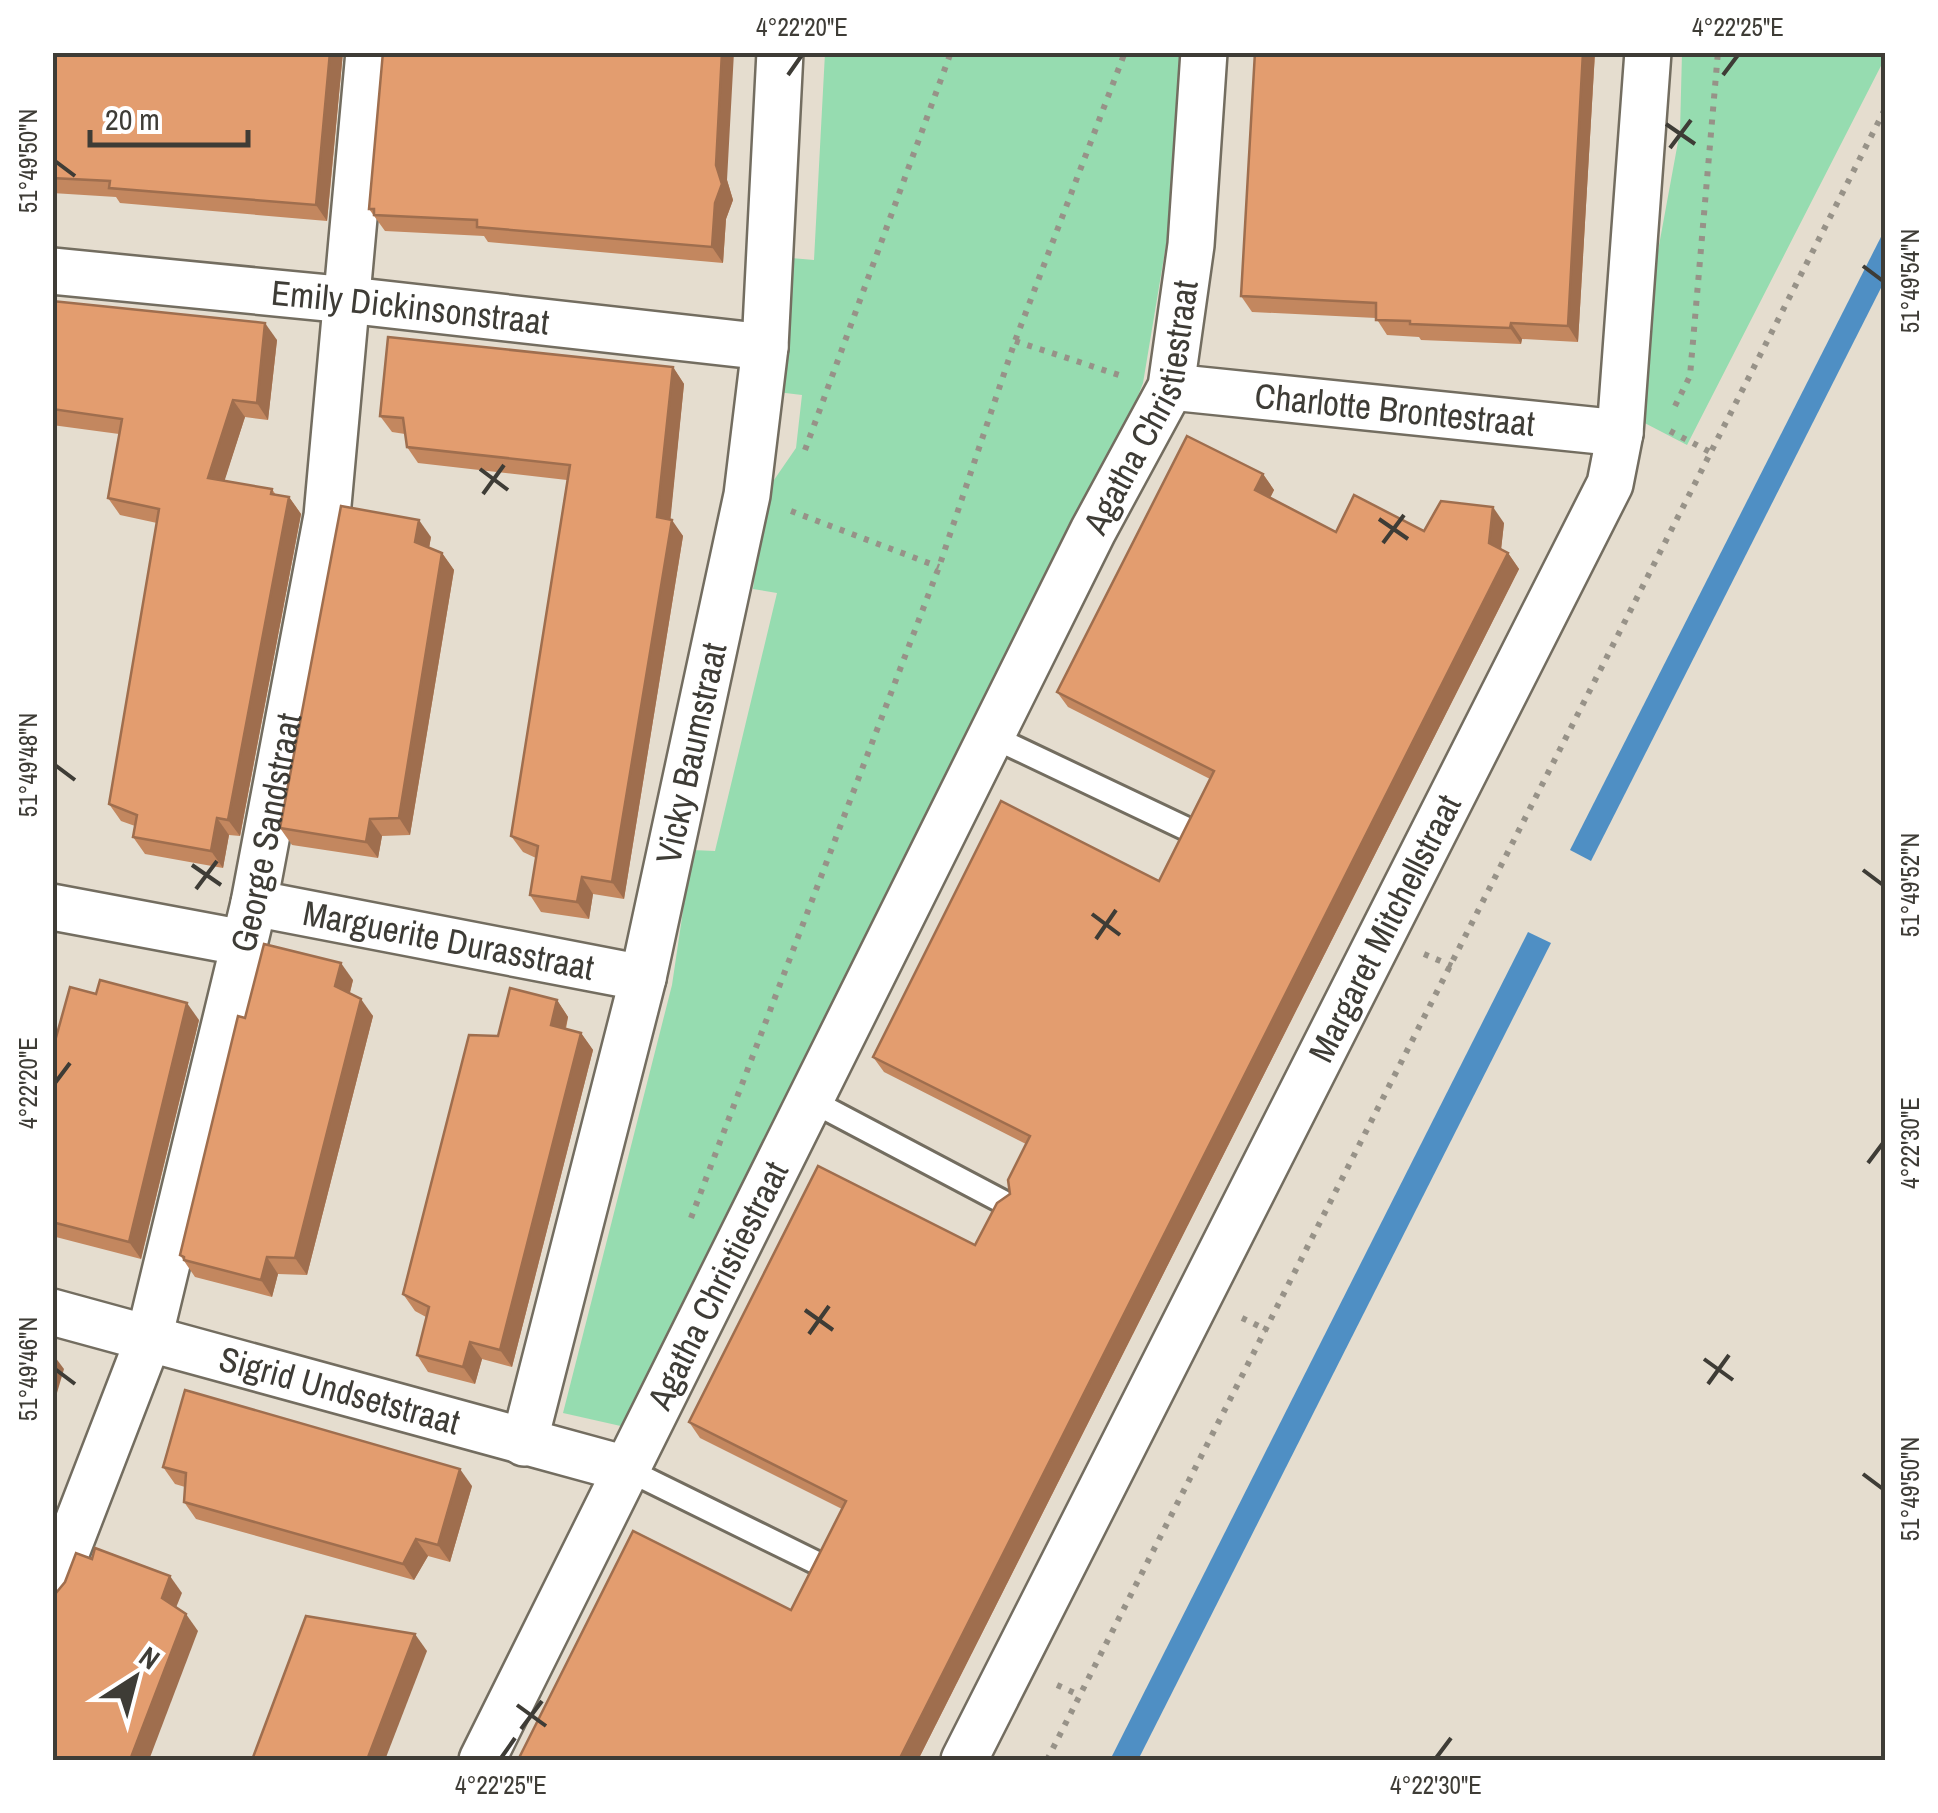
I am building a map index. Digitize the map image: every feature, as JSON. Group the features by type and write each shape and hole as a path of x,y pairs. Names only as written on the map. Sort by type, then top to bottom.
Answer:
{"street":[{"name":"George Sandstraat","path":"59,1572 148,1338 248,923 327,516 369,52"},
{"name":"Vicky Baumstraat","path":"524,1443 643,978 747,495 765,347 780,52"},
{"name":"Agatha Christiestraat","path":"482,1760 990,736 1093,531 1172,386 1191,245 1204,52"},
{"name":"Margaret Mitchellstraat","path":"964,1760 1610,484 1620,433 1648,52"},
{"name":"Emily Dickinsonstraat","path":"52,270 765,347"},
{"name":"Charlotte Brontestraat","path":"1172,386 1620,433"},
{"name":"Marguerite Durasstraat","path":"52,907 170,930 328,918 643,978"},
{"name":"Sigrid Undsetstraat","path":"52,1312 626,1469"}],"lane":[{"path":"990,736 1188,830"},
{"path":"810,1100 1007,1204"},
{"path":"626,1469 815,1562"}],"path":[{"path":"804,454 951,52"},
{"path":"691,1220 940,567 1014,341 1125,52"},
{"path":"1673,411 1690,376 1718,52"},
{"path":"1047,1760 1886,107"},
{"path":"1014,341 1143,383 1172,386"},
{"path":"747,495 940,567"},
{"path":"1382,936 1452,966"},
{"path":"1198,1298 1267,1330"},
{"path":"1013,1663 1079,1695"}],"green space":[{"path":"825,53 1184,53 1167,239 1143,383 1087,529 634,1429 563,1413 672,985 692,850 715,851 777,593 753,589 765,493 796,448 802,395 777,392 791,258 814,260"},
{"path":"1682,53 1885,53 1687,445 1635,418 1651,289 1680,131"}],"water":[{"path":"1885,229 1885,280 1591,861 1570,850"},
{"path":"1528,932 1551,943 1138,1760 1110,1760"}],"building":[{"path":"52,52 330,52 316,205 109,188 110,181 52,178"},
{"path":"383,52 722,52 716,165 722,184 715,203 712,247 477,227 477,220 374,215 374,209 369,209"},
{"path":"1255,52 1583,52 1568,326 1410,324 1376,320 1376,303 1241,296"},
{"path":"52,301 265,323 257,403 233,400 208,478 272,489 271,494 289,497 228,820 217,818 211,851 133,837 137,815 109,804 159,509 108,498 122,419 52,409"},
{"path":"388,337 673,367 657,517 672,520 612,882 582,877 577,902 530,895 538,846 511,836 570,465 407,447 403,418 380,416"},
{"path":"1187,436 1263,474 1255,490 1336,532 1354,495 1424,531 1441,501 1493,507 1489,543 1508,553 899,1760 518,1760 633,1531 791,1610 846,1501 689,1422 818,1166 975,1245 997,1203 1010,1194 1008,1180 1030,1136 873,1057 1001,801 1159,881 1214,771 1057,692"},
{"path":"341,506 419,520 415,542 442,553 399,818 370,819 366,842 280,828"},
{"path":"264,944 341,963 335,986 361,999 295,1258 267,1257 261,1280 184,1260 180,1255 238,1016 245,1018"},
{"path":"100,980 187,1003 129,1242 52,1222 52,1052 70,987 96,994"},
{"path":"510,988 557,1000 551,1025 581,1033 500,1350 470,1342 463,1367 417,1355 429,1307 403,1294 469,1035 498,1036"},
{"path":"185,1390 460,1469 438,1545 416,1539 403,1564 184,1502 186,1473 163,1467"},
{"path":"95,1548 170,1576 162,1598 186,1614 130,1760 52,1760 52,1594 65,1582 76,1553 92,1559"},
{"path":"306,1616 415,1634 367,1760 252,1760"}]}
